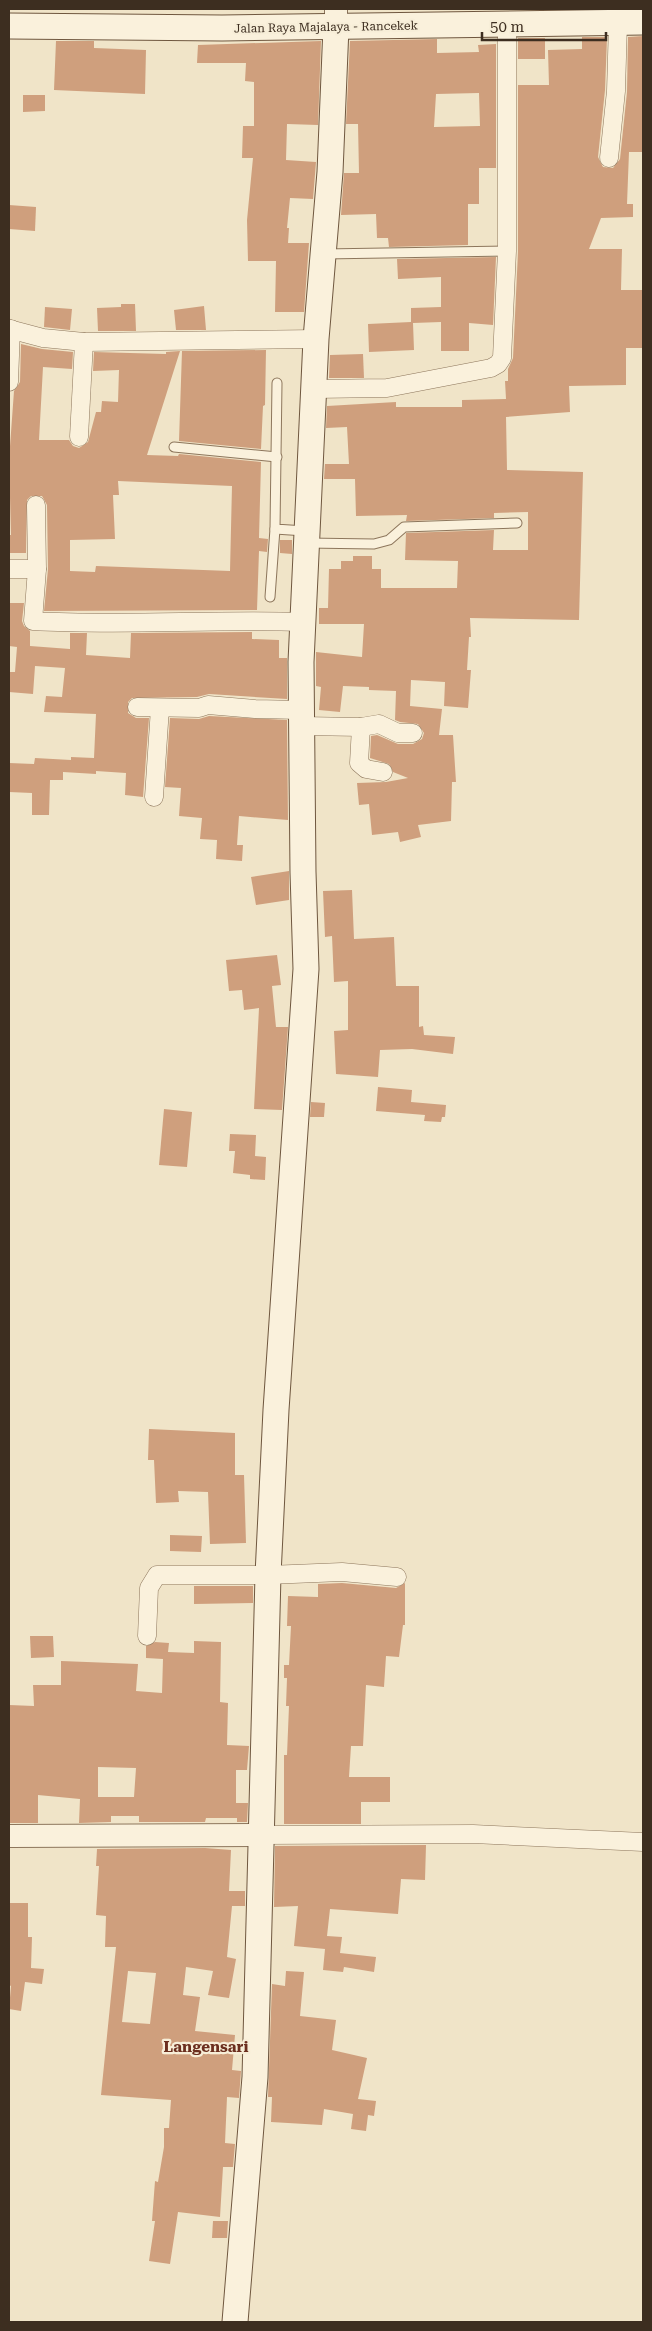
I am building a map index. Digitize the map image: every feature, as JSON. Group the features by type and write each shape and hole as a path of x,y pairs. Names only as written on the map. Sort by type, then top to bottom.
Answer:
{"main road":[{"name":"Jalan Raya Majalaya - Rancekek","path":"9,26 336,18 507,24 643,22"},
{"path":"235,2322 255,2077 268,1575 277,1400 306,969 301,718 303,622 316,339 324,254 336,18"}],"street":[{"path":"609,158 616,91 618,23"},
{"path":"314,389 387,388 491,368 498,364 502,358 507,251 507,24"},
{"path":"9,382 10,329 43,338 84,342 316,339"},
{"path":"79,437 84,342"},
{"path":"36,505 37,568 33,621 88,624 250,620 303,622"},
{"path":"9,569 37,568"},
{"path":"137,707 199,708 208,706 361,727 379,724 398,733 413,733"},
{"path":"154,797 160,708"},
{"path":"361,727 359,763 366,769 383,772"},
{"path":"147,1636 149,1588 157,1575 268,1575 342,1572 397,1577"},
{"path":"9,1836 473,1834 643,1842"}],"lane":[{"path":"324,254 507,251"},
{"path":"270,597 275,529 277,382"},
{"path":"174,447 276,458"},
{"path":"275,529 307,537 374,544 388,540 404,527 517,523"}],"building":[{"path":"643,36 643,152 629,152 627,204 633,204 633,217 601,218 589,249 622,249 621,290 643,290 643,348 626,348 626,385 569,386 570,412 506,417 507,470 583,472 579,620 470,618 471,637 469,637 467,670 471,670 468,708 444,706 445,682 411,680 410,706 442,709 439,735 453,735 456,782 452,782 451,821 418,825 421,837 400,842 398,832 372,835 369,804 359,805 357,783 386,782 408,778 393,772 389,764 370,758 371,736 377,735 398,744 413,744 422,739 424,733 418,724 395,720 396,691 369,690 369,687 343,686 340,712 319,710 321,687 316,686 316,652 362,657 364,624 319,624 319,608 328,608 329,569 341,569 341,561 353,561 353,556 372,556 372,569 381,569 381,588 457,588 458,561 405,560 406,533 494,530 493,550 528,550 528,512 494,513 494,518 406,521 407,515 356,516 355,479 324,479 325,464 349,464 347,427 326,428 327,406 396,402 396,407 462,407 462,400 506,399 505,381 508,381 508,369 513,358 518,252 518,85 549,85 548,50 582,49 582,37 607,37 605,90 598,157 603,167 613,168 620,159 627,92 628,37"},
{"path":"518,38 545,38 545,59 518,59"},
{"path":"437,39 437,53 479,52 478,45 496,44 496,168 479,168 479,204 468,204 468,245 389,247 388,238 377,238 376,214 341,215 344,173 359,173 358,124 346,124 350,41","holes":["479,93 480,126 434,127 436,94"]},
{"path":"56,41 94,41 94,48 146,50 145,94 54,90"},
{"path":"321,41 318,125 287,124 286,160 316,162 313,199 290,198 287,228 289,228 288,243 309,243 304,312 275,312 276,261 248,261 247,220 253,158 242,158 243,126 254,126 254,82 245,81 246,63 197,63 198,45"},
{"path":"23,95 45,95 45,111 23,112"},
{"path":"9,205 36,207 35,231 9,229"},
{"path":"496,257 493,325 469,323 469,351 441,351 441,322 413,323 414,350 369,352 368,324 411,322 411,308 441,307 441,277 398,279 397,259"},
{"path":"121,304 135,304 136,331 98,331 97,308 121,307"},
{"path":"204,306 206,330 176,330 174,310"},
{"path":"45,307 72,309 70,330 44,327"},
{"path":"21,344 42,349 73,352 72,369 43,367 39,440 69,440 73,446 79,448 88,442 96,412 101,412 102,401 118,402 119,370 93,371 94,352 166,354 166,352 180,351 147,455 178,456 179,454 261,462 259,538 268,539 267,552 259,551 257,610 44,611 48,569 47,505 42,496 31,496 27,500 26,553 9,553 9,535 11,535 9,460 14,391 20,382","holes":["118,481 232,486 230,571 96,566 95,572 70,571 70,540 115,539 113,495 119,495"]},
{"path":"266,350 265,405 263,406 261,449 179,441 182,351"},
{"path":"363,354 364,378 329,378 330,355"},
{"path":"280,540 292,540 292,554 280,553"},
{"path":"9,603 24,603 22,621 24,626 30,631 30,646 70,649 70,633 87,633 86,655 130,658 131,633 252,632 252,639 279,640 279,658 287,658 287,699 209,694 197,697 132,698 128,702 128,713 136,718 149,718 143,797 125,795 126,773 96,771 96,774 63,772 63,780 50,780 49,815 32,815 32,793 9,792 9,763 34,764 35,758 71,760 71,757 94,758 96,714 44,712 46,696 62,697 65,668 35,666 33,694 9,692 9,672 15,672 17,647 9,646"},
{"path":"209,716 287,720 288,820 239,816 237,845 243,845 242,861 216,859 217,840 200,839 202,818 179,816 181,788 165,787 170,718 199,719"},
{"path":"289,871 289,900 256,905 251,877"},
{"path":"352,890 354,939 394,937 396,986 419,986 419,1027 423,1026 424,1035 455,1037 453,1054 412,1049 380,1050 378,1077 336,1074 334,1031 348,1030 348,981 334,982 332,936 325,937 323,891"},
{"path":"277,955 281,985 272,986 276,1027 288,1027 282,1110 254,1109 259,1008 244,1010 242,990 229,991 226,960"},
{"path":"378,1087 412,1090 411,1102 446,1105 445,1117 442,1117 441,1122 424,1121 425,1115 376,1111"},
{"path":"311,1102 325,1103 324,1117 310,1117"},
{"path":"164,1109 192,1112 187,1167 159,1165"},
{"path":"230,1134 256,1135 255,1156 266,1157 265,1180 250,1179 250,1175 233,1173 235,1151 229,1151"},
{"path":"149,1429 235,1433 235,1475 244,1475 246,1543 210,1544 208,1492 178,1491 179,1502 156,1503 154,1460 148,1460"},
{"path":"170,1535 202,1536 201,1552 170,1551"},
{"path":"342,1583 396,1588 405,1583 405,1625 403,1625 399,1657 386,1656 384,1687 366,1685 363,1746 351,1746 349,1777 390,1777 390,1802 361,1802 361,1824 284,1824 284,1755 287,1755 289,1706 286,1706 287,1678 284,1678 284,1665 289,1665 291,1626 287,1626 288,1596 318,1597 318,1584"},
{"path":"194,1586 253,1586 253,1603 194,1604"},
{"path":"30,1636 53,1636 54,1657 31,1658"},
{"path":"194,1641 221,1642 220,1702 228,1703 227,1745 249,1746 247,1770 236,1770 236,1803 248,1803 247,1822 237,1822 237,1818 206,1818 205,1822 139,1822 139,1816 111,1816 111,1822 79,1823 80,1799 38,1795 38,1823 9,1823 9,1705 34,1706 33,1685 61,1685 61,1661 138,1664 136,1691 162,1693 163,1659 146,1658 146,1646 155,1642 169,1643 168,1652 194,1653","holes":["98,1767 136,1768 134,1797 98,1797"]},
{"path":"426,1845 425,1880 401,1879 398,1914 330,1909 327,1936 342,1937 340,1953 376,1957 374,1972 344,1967 343,1972 323,1970 325,1949 294,1946 298,1906 274,1907 275,1846"},
{"path":"205,1848 231,1850 229,1891 245,1891 245,1906 232,1906 227,1957 236,1959 229,1998 208,1995 213,1971 186,1967 183,1995 200,1997 195,2031 235,2035 232,2070 241,2071 239,2098 227,2097 225,2143 235,2144 233,2167 223,2167 220,2217 178,2212 170,2264 149,2261 155,2221 152,2221 155,2181 158,2182 164,2147 164,2128 169,2128 171,2100 101,2095 116,1947 105,1947 106,1916 96,1915 99,1866 96,1866 97,1849","holes":["128,1971 156,1973 150,2024 122,2022"]},
{"path":"9,1903 28,1903 28,1937 32,1937 31,1968 44,1969 42,1984 25,1982 21,2011 9,2009 11,1986 9,1985"},
{"path":"286,1971 304,1972 300,2016 336,2020 332,2050 367,2058 358,2099 376,2101 374,2116 368,2115 366,2131 351,2129 353,2114 324,2109 322,2125 271,2122 272,2097 268,2097 272,1984 285,1986"},
{"path":"213,2221 228,2221 227,2238 212,2238"}],"district":[{"name":"Langensari","path":"206,2047"}]}
